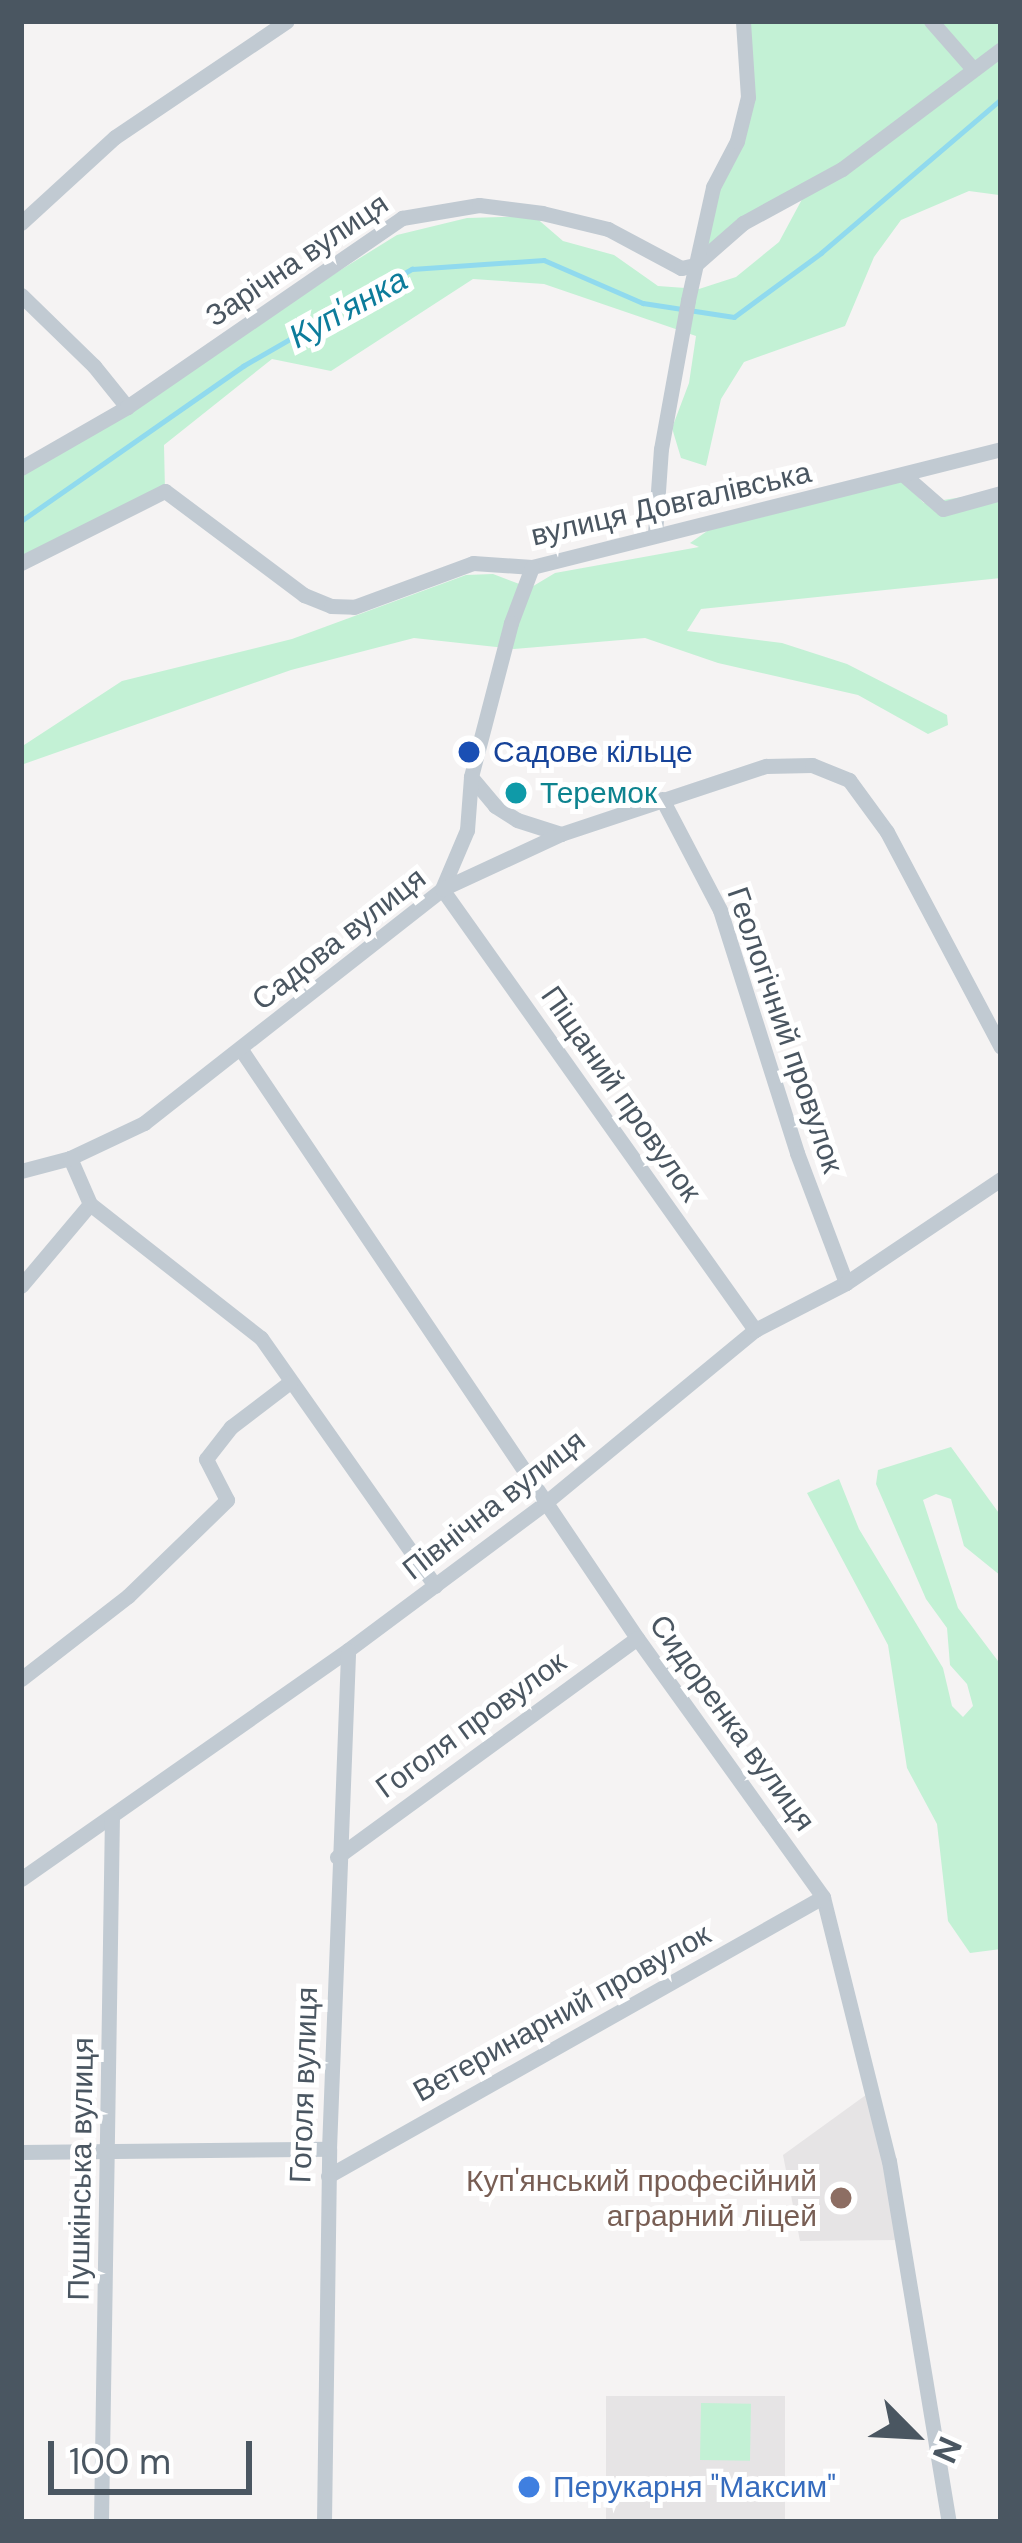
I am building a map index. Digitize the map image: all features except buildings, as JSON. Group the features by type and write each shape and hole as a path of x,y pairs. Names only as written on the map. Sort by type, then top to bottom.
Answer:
{"street":[{"path":"21,223 115,137 286,21"},
{"path":"655,534 661,449 695,266 713,187 737,141 748,97 743,21"},
{"path":"931,21 973,69"},
{"path":"695,266 743,223 842,169 1001,49"},
{"name":"Зарічна вулиця","path":"21,468 127,407 402,218 479,205 587,222 681,268 695,266"},
{"path":"21,295 94,366 127,407"},
{"name":"вулиця Довгалівська","path":"21,562 165,491 304,595 331,606 353,607 473,563 532,567 1001,449"},
{"path":"905,476 943,509 1001,493"},
{"path":"442,889 467,830 471,777 511,623 532,567"},
{"name":"Садова вулиця","path":"21,1172 70,1158 144,1124 442,889 561,834 766,766 812,765 849,780 887,832 1001,1047"},
{"path":"471,777 506,813 561,834"},
{"name":"Геологічний провулок","path":"662,799 720,910 797,1154 846,1283"},
{"name":"Піщаний провулок","path":"442,889 755,1330"},
{"name":"Сидоренка вулиця","path":"242,1051 637,1638 823,1897 889,2161 949,2522"},
{"path":"70,1158 90,1204 261,1338 435,1586"},
{"name":"Північна вулиця","path":"21,1879 435,1586 545,1503 755,1330 846,1283 1001,1179"},
{"path":"21,1286 90,1204"},
{"path":"21,1679 128,1596 226,1500 206,1459 231,1427 290,1382"},
{"name":"Гоголя провулок","path":"337,1857 637,1638"},
{"name":"Гоголя вулиця","path":"324,2522 328,2149 348,1650"},
{"name":"Пушкінська вулиця","path":"101,2522 112,1817"},
{"name":"Ветеринарний провулок","path":"328,2176 823,1897"},
{"path":"21,2152 110,2155 328,2149"}],"shaded area":[{"name":"Куп'янський професійний аграрний ліцей","path":"870,2092 899,2240 800,2241 783,2155"},
{"path":"606,2396 785,2396 785,2522 606,2522"}],"green space":[{"path":"743,21 1001,21 999,195 969,191 901,220 874,257 845,326 744,362 721,399 706,466 681,458 672,428 689,383 696,336 544,284 473,279 331,371 272,359 164,445 165,491 21,562 21,468 397,235 467,218 534,216 563,241 614,255 658,286 699,289 736,277 779,242 807,190 768,207 695,265 708,205 743,118"},
{"path":"901,480 924,503 1001,491 1001,578 701,609 687,631 782,643 847,664 947,715 948,725 928,734 858,695 718,663 645,638 514,649 414,638 291,670 21,765 21,747 122,681 292,639 466,575 493,574 530,588 555,573 699,547 690,543 713,527"},
{"path":"951,1447 1001,1516 1001,1576 964,1546 951,1499 936,1494 923,1500 958,1608 1001,1665 1001,1949 970,1953 948,1921 937,1824 907,1768 888,1645 807,1493 839,1479 859,1529 943,1668 952,1706 963,1717 973,1706 967,1684 950,1665 947,1628 926,1599 876,1484 878,1470"},
{"path":"701,2403 751,2404 750,2461 700,2460"}],"waterway":[{"name":"Куп'янка","path":"21,521 243,366 412,269 544,260 643,303 734,317 821,253 1001,99"}],"place":[{"name":"Садове кільце","path":"469,752"},
{"name":"Теремок","path":"516,793"},
{"name":"Куп'янський професійний аграрний ліцей","path":"841,2198"},
{"name":"Перукарня \"Максим\"","path":"529,2487"}]}
